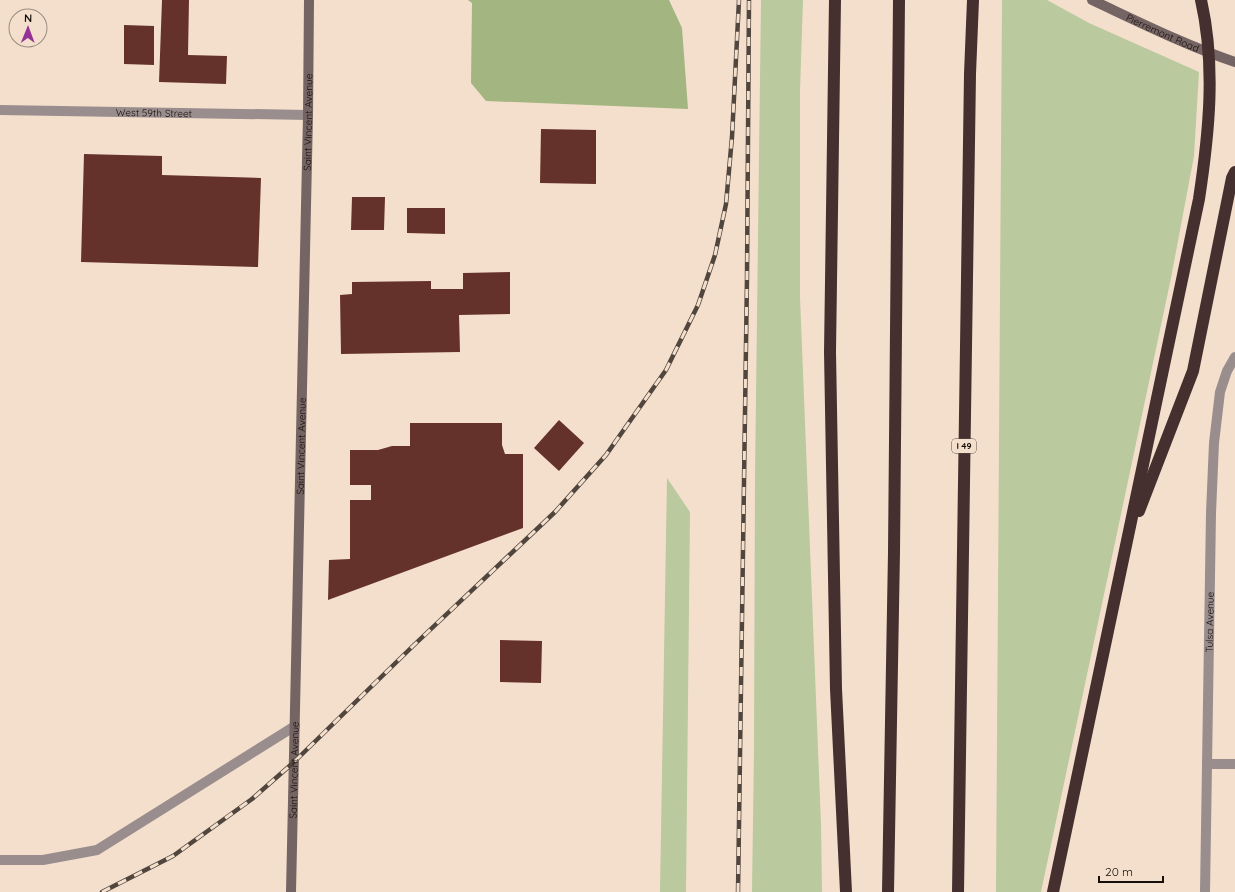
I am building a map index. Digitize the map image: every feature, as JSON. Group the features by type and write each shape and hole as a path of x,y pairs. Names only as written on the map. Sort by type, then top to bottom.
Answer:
{"highway":[{"path":"835,0 830,352 836,689 846,892"},
{"path":"888,892 894,552 899,0"},
{"name":"I 49","path":"958,892 969,89 973,0"},
{"path":"1053,892 1124,548 1171,336 1199,199 1210,108 1210,53 1206,20 1201,0"},
{"path":"1124,548 1193,371 1232,178 1235,172"}],"street":[{"name":"Saint Vincent Avenue","path":"291,892 310,0"},
{"name":"Pierremont Road","path":"1092,0 1163,34 1235,62"},
{"name":"West 59th Street","path":"0,110 308,115"},
{"name":"Tulsa Avenue","path":"1205,892 1214,443 1220,392 1227,371 1235,357"},
{"path":"0,860 43,860 97,850 295,726"},
{"path":"1207,764 1235,764"}],"green space":[{"path":"468,0 669,0 682,28 688,109 486,101 471,83 472,3"},
{"path":"761,0 803,0 800,91 800,297 821,824 822,892 752,892"},
{"path":"1002,0 1047,0 1089,23 1199,72 1194,156 1171,278 1041,892 996,892"},
{"path":"667,478 690,512 686,892 660,892"}],"building":[{"path":"162,0 189,0 188,55 227,56 226,84 159,82"},
{"path":"124,25 154,26 154,65 124,64"},
{"path":"541,129 596,130 596,184 540,183"},
{"path":"84,154 162,156 162,175 261,178 258,267 81,262"},
{"path":"352,197 385,197 384,230 351,230"},
{"path":"407,208 445,208 445,234 407,233"},
{"path":"510,272 510,314 459,315 460,352 341,354 340,295 352,294 352,282 431,281 431,289 463,289 463,273"},
{"path":"559,420 584,443 559,471 534,448"},
{"path":"410,423 502,423 502,445 505,454 523,454 523,528 328,600 329,560 350,559 350,500 371,500 371,485 350,485 350,450 378,450 392,446 410,446"},
{"path":"500,640 542,641 541,683 500,682"}],"railway":[{"path":"102,892 173,856 252,799 294,762 414,645 555,512 606,455 666,370 698,305 715,255 726,204 732,137 739,0"},
{"path":"738,892 747,277 749,0"}]}
